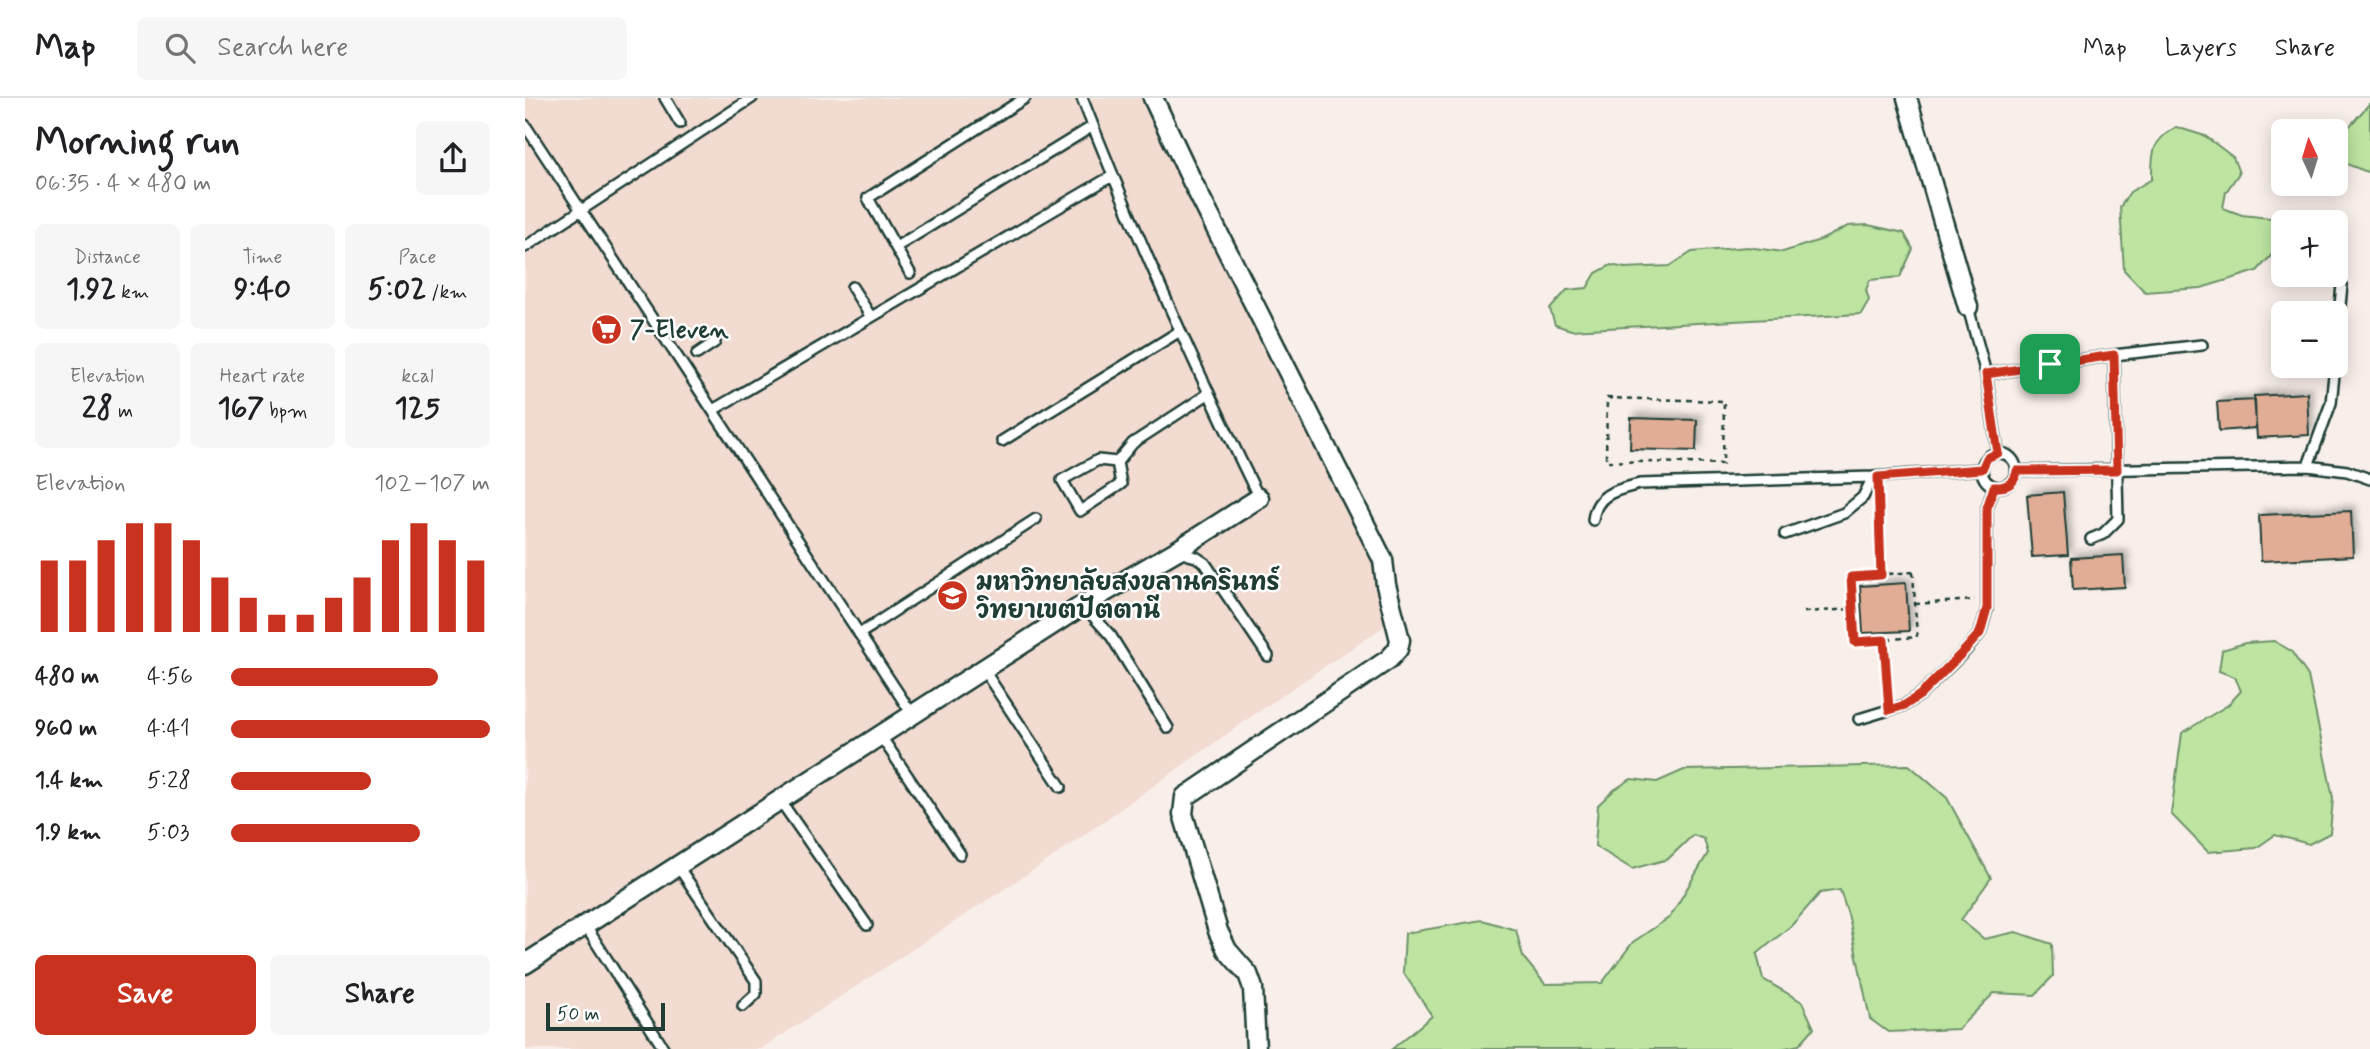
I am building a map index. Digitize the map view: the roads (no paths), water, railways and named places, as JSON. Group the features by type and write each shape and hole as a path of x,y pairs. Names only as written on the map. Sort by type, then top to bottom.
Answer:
{"street":[{"path":"1153,98 1383,560 1385,585 1400,640 1398,649 1389,659 1185,797 1183,814 1218,931 1227,950 1248,974 1254,988 1256,1049"},
{"path":"1907,98 1968,307"},
{"path":"525,964 1083,605 1176,551 1259,498"}],"lane":[{"path":"664,98 680,123"},
{"path":"525,247 753,98"},
{"path":"910,273 868,198 1025,98"},
{"path":"1082,98 1112,176 1180,331 1259,498"},
{"path":"525,125 685,361 713,410 912,714"},
{"path":"895,247 1093,126"},
{"path":"713,410 1112,176"},
{"path":"852,288 871,317"},
{"path":"1968,307 1986,374 1998,453"},
{"path":"1002,441 1180,331"},
{"path":"697,354 715,342"},
{"path":"1986,374 2201,345"},
{"path":"2091,539 2103,534 2118,519 2114,355"},
{"path":"2308,466 2331,403 2334,378"},
{"path":"1117,462 1133,443 1208,394"},
{"path":"1998,453 2009,455 2017,471 2011,484 2006,487 1994,487 1985,480 1982,469 1987,458 1998,453"},
{"path":"1098,460 1117,462 1121,484 1080,511 1062,480 1098,460"},
{"path":"2017,471 2308,466 2347,471 2370,480"},
{"path":"1593,520 1594,508 1600,500 1616,491 1640,484 1875,477 1982,469"},
{"path":"1785,534 1844,513 1863,497 1875,477"},
{"path":"1859,719 1905,705 1920,695 1980,633 1987,608 1987,508 1994,487"},
{"path":"859,634 1036,519"},
{"path":"1176,551 1205,562 1268,656"},
{"path":"1083,605 1111,636 1168,728"},
{"path":"983,669 1061,787"},
{"path":"880,735 960,853"},
{"path":"779,799 867,925"},
{"path":"677,865 756,981 756,994 743,1006"},
{"path":"585,925 664,1049"}],"place":[{"name":"7-Eleven","path":"607,329"},
{"name":"มหาวิทยาลัยสงขลานครินทร์ วิทยาเขตปัตตานี","path":"953,596"}]}
